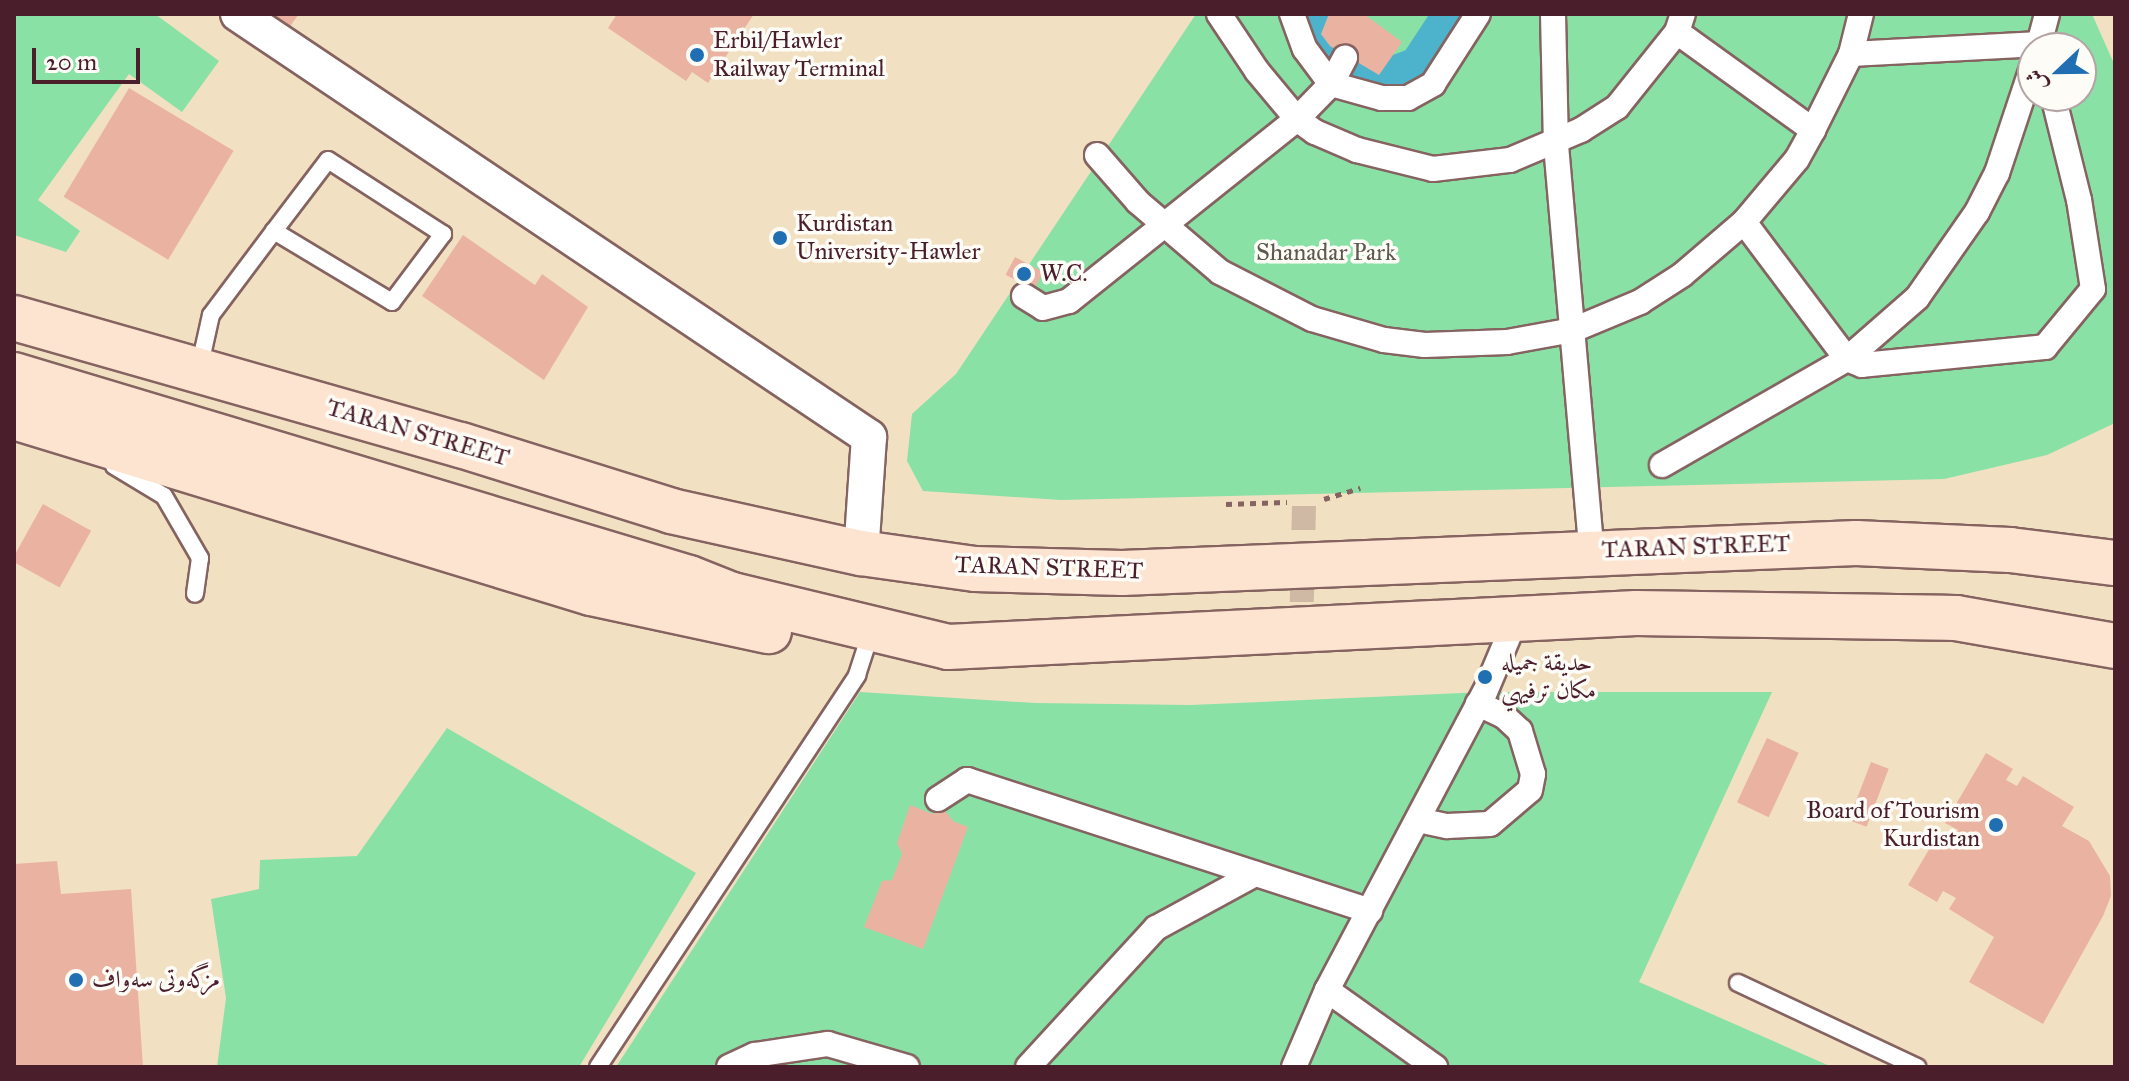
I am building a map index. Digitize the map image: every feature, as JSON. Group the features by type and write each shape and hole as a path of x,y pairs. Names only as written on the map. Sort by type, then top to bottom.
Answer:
{"main road":[{"name":"TARAN STREET","path":"14,318 671,511 861,553 975,569 1122,573 1591,549 1856,543 2010,550 2115,563"},
{"path":"14,375 689,578 732,595 948,647"},
{"path":"14,417 591,593 795,635 948,647 1636,613 1883,614 1971,620 2115,646"},
{"path":"2010,550 2115,534"}],"street":[{"path":"238,14 869,437 861,553"},
{"path":"1219,14 1297,119 1357,150 1433,169 1510,160 1556,145 1617,107 1680,23 1813,130"},
{"path":"1292,14 1305,49 1339,70 1357,95 1408,98 1433,84 1478,14"},
{"path":"1553,14 1556,145 1591,549"},
{"path":"1097,155 1138,202 1165,220 1220,272 1268,300 1348,332 1397,342 1464,345 1573,330 1650,296 1744,222 1797,159 1851,54 1861,14"},
{"path":"1851,54 2017,51"},
{"path":"1024,296 1043,308 1069,301 1165,220 1297,119 1339,70"},
{"path":"1662,465 1847,359 1917,298 1977,212 1997,173 2018,112"},
{"path":"1744,222 1847,359 1862,365 2045,347 2093,289 2079,200 2057,112"},
{"path":"1294,1067 1327,990 1478,704 1515,621"},
{"path":"1418,820 1447,826 1490,824 1530,790 1533,774 1520,731 1513,722 1478,704"},
{"path":"938,799 967,780 1370,911"},
{"path":"1028,1067 1156,928 1255,874"},
{"path":"1327,990 1435,1067"},
{"path":"729,1067 755,1055 828,1044 907,1067"}],"lane":[{"path":"198,370 211,315 274,231 328,160 443,234 392,302 274,231"},
{"path":"55,429 164,496 200,558 195,594"},
{"path":"598,1067 857,675 868,641"},
{"path":"1738,983 1917,1067"}],"path":[{"path":"1324,499 1360,488"},
{"path":"1226,504 1287,502"}],"green space":[{"path":"14,14 155,14 219,61 182,112 129,74 38,200 80,231 66,252 14,235"},
{"name":"Shanadar Park","path":"1196,14 2092,14 2115,66 2115,423 2047,455 1944,479 1061,500 923,491 907,461 912,414 956,374"},
{"path":"860,692 1035,703 1191,705 1485,692 1772,692 1639,982 1832,1067 616,1067"},
{"path":"447,728 696,873 579,1067 217,1067 226,998 211,899 259,889 260,860 357,856"}],"building":[{"path":"266,14 299,14 288,29"},
{"name":"Erbil/Hawler Railway Terminal","path":"617,14 754,14 708,83 692,72 686,81 608,28"},
{"path":"1329,14 1364,14 1402,42 1379,75 1330,46 1321,34"},
{"path":"129,88 234,151 168,260 64,197"},
{"path":"463,235 535,285 542,274 588,307 544,380 422,296"},
{"name":"W.C.","path":"1015,257 1043,272 1034,290 1006,275"},
{"path":"43,504 91,531 60,588 14,562 14,556"},
{"path":"1767,738 1799,753 1769,817 1737,802"},
{"path":"1986,753 2013,769 2006,780 2017,786 2023,776 2074,807 2062,826 2089,841 2110,876 2111,896 2103,916 2043,1024 1969,982 1994,937 1949,909 1956,898 1943,891 1937,902 1908,885 1937,836 1950,843 1958,830 1945,823"},
{"path":"1871,762 1889,769 1867,827 1849,820"},
{"path":"910,805 933,814 942,807 953,821 968,827 923,949 864,927 882,881 892,880 902,854 897,843"},
{"name":"مزگەوتی سەواف","path":"57,861 61,894 131,889 143,1067 14,1067 14,864"}],"waterway":[{"path":"1312,14 1332,57 1363,77 1382,79 1418,66 1452,14"}],"tunnel":[{"path":"1301,638 1304,501"}],"place":[{"name":"Erbil/Hawler Railway Terminal","path":"697,55"},
{"name":"Kurdistan University-Hawler","path":"780,238"},
{"name":"W.C.","path":"1024,274"},
{"name":"حديقة جميله مكان ترفيهي","path":"1485,677"},
{"name":"Board of Tourism Kurdistan","path":"1996,825"},
{"name":"مزگەوتی سەواف","path":"76,980"}]}
